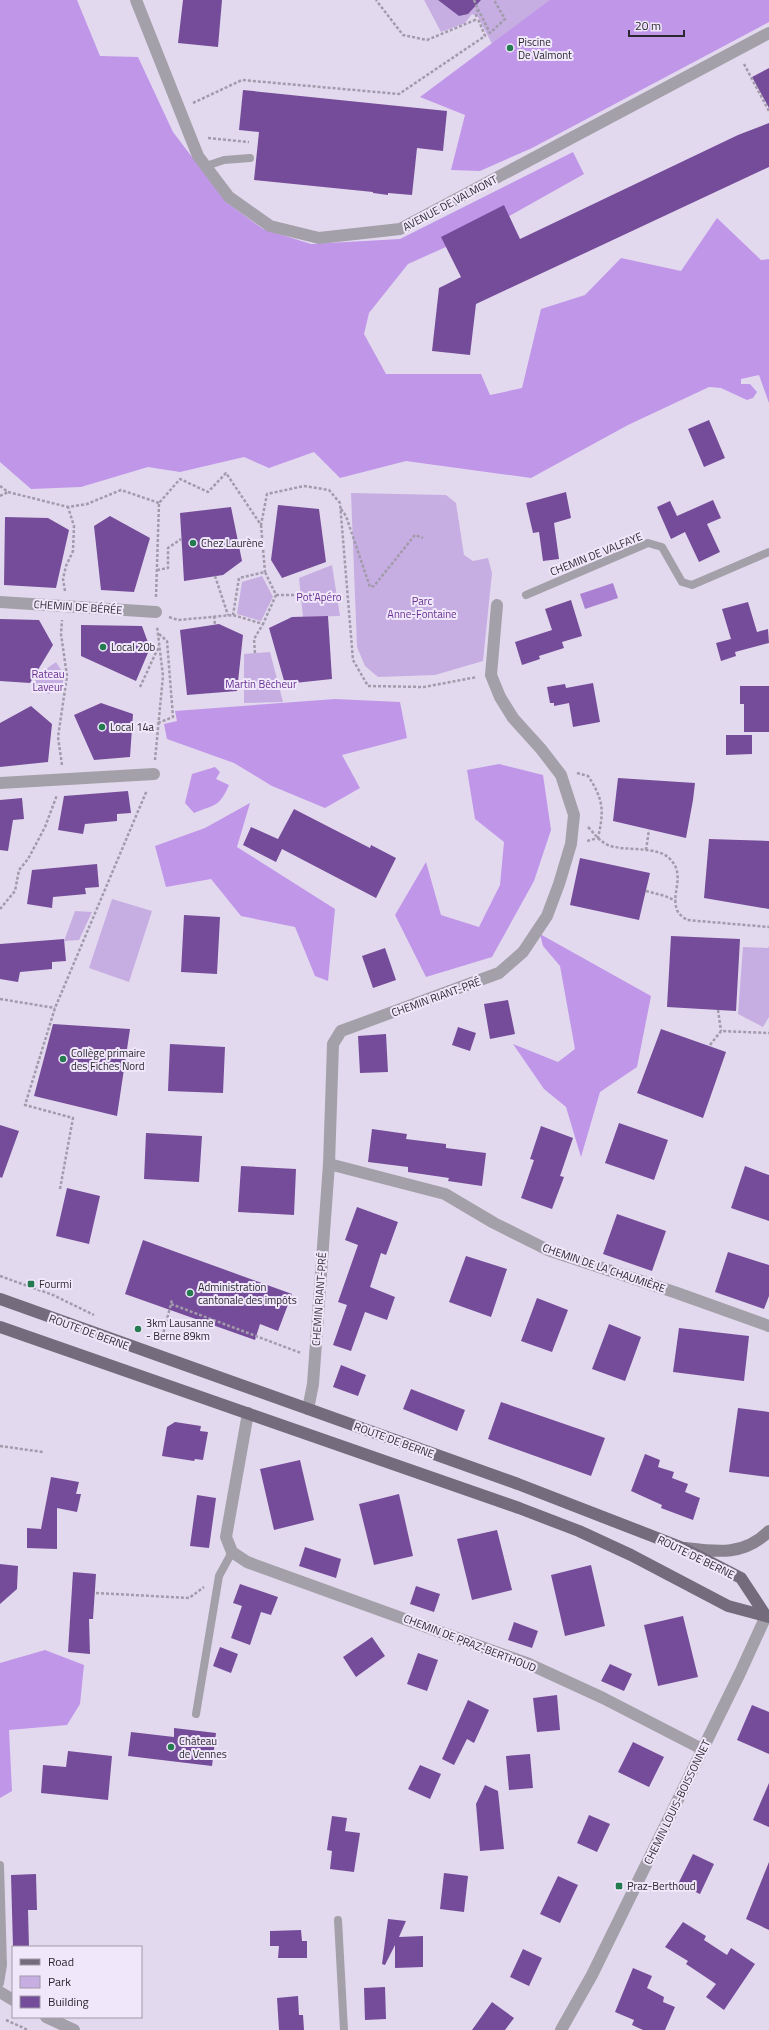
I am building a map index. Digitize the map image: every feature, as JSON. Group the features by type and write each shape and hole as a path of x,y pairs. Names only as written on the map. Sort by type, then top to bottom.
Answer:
{"main road":[{"name":"ROUTE DE BERNE","path":"0,1299 518,1484 683,1548 741,1578 768,1614"},
{"name":"ROUTE DE BERNE","path":"0,1327 511,1505 579,1531 631,1555 728,1606 768,1614"},
{"path":"683,1548 720,1552 747,1547 769,1531"}],"street":[{"name":"AVENUE DE VALMONT","path":"136,0 198,156 229,197 270,226 319,238 400,230 769,33"},
{"name":"CHEMIN DE BÉRÉE","path":"0,602 156,612"},
{"name":"CHEMIN RIANT-PRÉ","path":"308,1409 313,1384 329,1164 333,1044 341,1032 499,973 523,952 546,916 559,884 571,844 574,815 560,775 541,749 513,718 500,697 491,675 497,605"},
{"path":"0,783 154,774"},
{"name":"CHEMIN DE LA CHAUMIÈRE","path":"329,1164 445,1194 494,1223 548,1250 677,1293 769,1326"},
{"path":"232,1552 226,1537 248,1413"},
{"name":"CHEMIN DE PRAZ-BERTHOUD","path":"232,1552 247,1562 529,1664 603,1698 702,1750"},
{"name":"CHEMIN LOUIS-BOISSONNET","path":"561,2030 592,1975 768,1614"},
{"path":"0,1992 12,1999"},
{"path":"48,2018 74,2030"}],"lane":[{"path":"206,166 224,160 250,158"},
{"name":"CHEMIN DE VALFAYE","path":"526,595 648,543 662,547 682,582 692,585 769,552"},
{"path":"196,1714 219,1576 232,1552"},
{"path":"0,1865 3,1965 0,1983"},
{"path":"338,1920 344,2030"}],"path":[{"path":"376,0 404,35 427,40 475,20"},
{"path":"474,0 490,33 505,19 494,0"},
{"path":"475,20 478,8"},
{"path":"180,109 242,80 399,94 485,36 479,21 475,20"},
{"path":"746,67 769,111"},
{"path":"188,131 211,139 249,142"},
{"path":"60,1189 73,1118 25,1105 55,1008 154,774 163,676 156,612 159,503 180,479 208,492 226,473 261,525"},
{"path":"0,486 8,492 68,507 87,504 121,490 159,503"},
{"path":"255,653 254,639 263,624 276,595 265,572 261,525 267,494 304,486 329,490 340,503 353,660 368,686 424,687 491,675"},
{"path":"0,496 8,492"},
{"path":"66,597 62,579 73,551 74,532 74,526 68,507"},
{"path":"340,509 346,516 370,587 374,586 415,535 423,538"},
{"path":"157,570 168,568 168,548 182,539"},
{"path":"233,615 239,578 265,572"},
{"path":"215,576 228,616"},
{"path":"276,595 300,595"},
{"path":"178,620 233,615 263,624"},
{"path":"62,616 61,634 67,676 58,737 62,768"},
{"path":"214,616 215,625"},
{"path":"158,634 167,641 173,717 158,723"},
{"path":"140,687 160,646"},
{"path":"560,775 583,774 588,776 597,790 603,806 598,838"},
{"path":"0,909 14,891 19,870 28,859 46,827 51,808 59,791"},
{"path":"574,815 581,820 598,838 609,846 658,852 670,858 675,866 679,879 676,901 678,912 687,920 769,927"},
{"path":"646,850 649,830"},
{"path":"571,844 598,838"},
{"path":"646,891 665,896 676,901"},
{"path":"0,998 55,1008"},
{"path":"710,1045 721,1031 718,1010"},
{"path":"721,1031 769,1033"},
{"path":"0,1276 53,1295 82,1310"},
{"path":"161,1342 172,1300"},
{"path":"171,1304 315,1358"},
{"path":"0,1446 43,1452"},
{"path":"96,1593 189,1598 219,1576"},
{"path":"6,2020 28,2030"}],"green space":[{"name":"Piscine De Valmont","path":"424,0 580,0 503,65 478,17 472,14 465,23 441,32"},
{"name":"Parc Anne-Fontaine","path":"351,493 446,495 456,503 464,555 473,561 488,558 492,573 483,661 435,675 378,677 365,666 357,647"},
{"name":"Pot'Apéro","path":"332,565 340,616 303,617 299,578"},
{"path":"262,576 273,597 261,621 237,614 242,582"},
{"name":"Martin Bêcheur","path":"270,652 283,702 244,703 244,654"},
{"name":"Rateau Laveur","path":"56,662 63,673 63,684 49,694 39,690 35,684 36,676"},
{"path":"112,899 152,911 129,982 89,968"},
{"path":"75,911 92,912 79,940 64,941"},
{"path":"769,946 769,1017 763,1027 738,1014 743,947 768,948"}],"shaded area":[{"path":"0,0 77,0 100,56 138,57 173,132 226,202 263,229 311,244 400,239 573,152 584,174 486,229 408,264 369,313 364,334 386,374 481,374 490,395 522,388 541,309 585,295 621,258 681,271 717,218 761,260 769,259 769,403 759,375 741,379 741,384 750,384 757,392 753,398 747,400 721,388 709,387 628,425 531,478 406,461 340,478 314,452 269,468 244,457 180,472 148,467 81,487 31,489 0,462"},
{"path":"550,0 769,0 769,22 532,148 480,171 451,170 465,115 420,97"},
{"path":"613,583 618,598 585,609 580,594"},
{"path":"335,699 400,702 407,738 342,755 360,788 325,808 272,786 234,763 167,739 164,724 177,721 175,711"},
{"path":"499,764 543,775 551,830 534,881 492,957 426,977 395,915 426,862 441,915 479,927 500,885 504,842 475,819 467,770"},
{"path":"215,767 220,772 216,779 229,785 219,802 194,813 185,803 192,774"},
{"path":"250,803 237,847 335,909 328,981 315,976 295,927 241,916 211,879 166,887 155,846 205,828"},
{"path":"540,934 651,996 637,1067 600,1092 581,1157 566,1107 544,1089 513,1044 558,1062 575,1049 560,966 543,946"},
{"path":"45,1650 84,1665 80,1704 67,1725 9,1730 12,1791 0,1798 0,1663"}],"building":[{"path":"183,0 222,0 218,47 178,43"},
{"path":"438,0 481,0 468,14 459,16"},
{"path":"769,68 769,108 752,77"},
{"path":"243,90 447,111 443,151 417,148 412,195 388,193 388,195 373,192 254,180 259,132 239,130"},
{"path":"769,123 769,167 476,304 470,355 432,351 439,288 461,277 441,237 504,205 520,239 738,135"},
{"path":"709,420 725,458 704,467 688,429"},
{"path":"566,492 571,518 554,523 559,559 543,561 539,532 533,533 526,503"},
{"path":"713,500 721,518 707,524 720,552 699,562 685,532 671,539 657,507 670,501 677,516"},
{"path":"278,505 319,509 326,562 282,578 271,560"},
{"path":"231,507 242,561 223,575 184,581 180,513"},
{"path":"110,516 150,538 134,592 101,590 94,526"},
{"path":"5,517 48,518 69,530 56,588 4,585"},
{"path":"571,600 582,636 562,642 564,648 539,656 540,659 522,665 515,642 552,630 545,609"},
{"path":"748,602 757,632 768,629 769,643 735,652 736,656 721,661 716,643 731,639 722,609"},
{"path":"328,616 332,679 285,684 269,628 292,617"},
{"path":"0,619 39,620 53,645 30,683 0,681"},
{"path":"219,624 243,635 237,691 187,695 180,630"},
{"path":"81,625 142,626 150,648 136,681 81,656"},
{"path":"593,683 600,722 573,727 569,703 554,706 554,703 550,703 547,687 565,684 566,688"},
{"path":"740,686 769,686 769,732 744,732 744,704 740,704"},
{"path":"101,703 133,714 130,757 94,760 74,715"},
{"path":"31,706 52,724 48,762 0,767 0,723"},
{"path":"726,735 752,735 752,754 726,755"},
{"path":"618,778 695,783 686,838 613,821"},
{"path":"128,791 131,813 117,814 117,821 85,824 83,834 58,830 64,796"},
{"path":"22,798 24,819 13,820 8,851 0,850 0,800"},
{"path":"294,809 370,848 371,845 396,858 376,898 282,849 276,862 243,845 251,827 278,839"},
{"path":"709,839 769,841 769,909 704,898"},
{"path":"580,858 650,873 639,920 570,905"},
{"path":"97,864 99,887 85,888 86,894 53,897 52,908 27,904 32,870"},
{"path":"184,915 220,917 217,974 181,972"},
{"path":"671,936 740,939 736,1011 667,1007"},
{"path":"64,939 66,961 52,962 52,969 20,972 18,982 0,979 0,944"},
{"path":"385,948 396,980 373,988 362,956"},
{"path":"508,1000 515,1034 490,1039 484,1004"},
{"path":"53,1024 130,1029 117,1116 34,1096"},
{"path":"458,1027 476,1033 470,1051 452,1045"},
{"path":"661,1029 726,1052 703,1118 637,1093"},
{"path":"386,1034 388,1072 360,1073 358,1036"},
{"path":"170,1044 225,1047 223,1093 168,1091"},
{"path":"619,1123 668,1140 654,1180 605,1163"},
{"path":"0,1125 19,1131 2,1178 0,1177"},
{"path":"541,1126 573,1138 560,1176 564,1177 552,1209 521,1198 534,1160 530,1159"},
{"path":"372,1129 407,1134 406,1139 446,1144 446,1148 486,1153 482,1186 448,1181 449,1178 408,1172 408,1167 368,1162"},
{"path":"146,1133 202,1136 199,1182 144,1179"},
{"path":"241,1166 296,1169 294,1215 238,1212"},
{"path":"745,1166 769,1175 769,1221 731,1208"},
{"path":"67,1188 100,1196 89,1244 56,1236"},
{"path":"357,1207 398,1222 386,1255 381,1253 370,1287 395,1297 387,1320 365,1312 351,1351 333,1345 347,1305 338,1302 358,1245 345,1240"},
{"path":"617,1214 666,1231 652,1271 603,1254"},
{"path":"143,1240 292,1294 278,1331 260,1324 255,1340 125,1294"},
{"path":"728,1252 769,1265 769,1296 764,1309 715,1292"},
{"path":"466,1256 507,1269 491,1317 449,1302"},
{"path":"537,1298 568,1310 552,1352 521,1341"},
{"path":"609,1324 641,1337 625,1381 592,1369"},
{"path":"679,1328 749,1336 744,1381 673,1372"},
{"path":"341,1365 366,1375 358,1396 333,1387"},
{"path":"411,1389 465,1410 457,1431 403,1409"},
{"path":"501,1402 605,1438 591,1476 488,1439"},
{"path":"738,1408 769,1412 769,1477 729,1472"},
{"path":"175,1422 201,1426 200,1431 208,1432 203,1460 195,1459 194,1461 162,1456 167,1427"},
{"path":"645,1454 660,1460 658,1467 674,1472 672,1478 688,1484 685,1492 700,1498 693,1520 661,1508 662,1505 631,1491"},
{"path":"300,1460 314,1520 274,1530 260,1469"},
{"path":"51,1477 79,1482 76,1494 81,1494 77,1512 57,1508 57,1549 27,1548 27,1528 41,1529"},
{"path":"399,1494 413,1556 374,1565 359,1504"},
{"path":"197,1495 216,1498 209,1548 190,1546"},
{"path":"497,1530 512,1590 472,1600 457,1539"},
{"path":"305,1547 341,1559 336,1578 299,1566"},
{"path":"0,1564 18,1566 17,1589 0,1604"},
{"path":"591,1565 605,1626 565,1636 551,1575"},
{"path":"73,1572 96,1574 93,1619 89,1619 90,1654 68,1652"},
{"path":"240,1584 278,1597 271,1615 261,1612 250,1645 231,1638 242,1606 233,1603"},
{"path":"416,1586 440,1594 434,1612 410,1604"},
{"path":"683,1616 698,1677 658,1686 644,1625"},
{"path":"514,1622 538,1631 532,1648 508,1640"},
{"path":"372,1637 385,1656 356,1677 343,1657"},
{"path":"220,1647 238,1654 231,1673 213,1666"},
{"path":"418,1653 438,1660 427,1691 407,1684"},
{"path":"610,1664 632,1674 624,1691 601,1681"},
{"path":"557,1695 560,1730 537,1732 533,1698"},
{"path":"468,1700 489,1710 474,1743 467,1739 454,1765 442,1759"},
{"path":"752,1705 769,1712 769,1754 737,1740"},
{"name":"Château de Vennes","path":"174,1728 216,1733 212,1766 128,1756 131,1732 174,1737"},
{"path":"633,1742 664,1757 649,1787 618,1772"},
{"path":"68,1751 112,1756 108,1800 41,1793 43,1765 66,1767"},
{"path":"530,1754 533,1788 509,1790 506,1756"},
{"path":"420,1765 441,1774 430,1799 408,1789"},
{"path":"769,1783 769,1827 753,1820"},
{"path":"485,1785 498,1791 504,1849 480,1851 476,1804"},
{"path":"589,1815 610,1824 597,1852 577,1843"},
{"path":"332,1816 347,1818 345,1831 360,1833 354,1872 330,1869 332,1851 327,1850"},
{"path":"693,1854 714,1864 700,1894 678,1884"},
{"path":"769,1862 769,1930 746,1919"},
{"path":"444,1873 468,1876 464,1912 440,1909"},
{"path":"36,1874 37,1910 28,1910 29,1946 13,1946 11,1875"},
{"path":"558,1876 578,1885 560,1923 540,1914"},
{"path":"388,1919 406,1921 399,1937 423,1936 423,1967 395,1968 395,1945 385,1965 382,1964"},
{"path":"683,1922 706,1936 704,1940 727,1955 731,1948 755,1964 724,2010 706,1997 716,1984 686,1964 688,1961 665,1947"},
{"path":"301,1930 302,1941 307,1941 307,1958 278,1958 279,1946 270,1946 270,1931"},
{"path":"523,1949 542,1958 529,1986 510,1977"},
{"path":"633,1968 652,1976 647,1988 664,1997 663,2002 675,2007 665,2030 643,2030 632,2025 634,2020 615,2012"},
{"path":"385,1987 386,2019 365,2020 364,1988"},
{"path":"298,1996 299,2015 303,2015 304,2030 279,2030 277,1998"},
{"path":"492,2002 514,2018 505,2030 472,2030"}],"place":[{"name":"Piscine De Valmont","path":"510,48"},
{"name":"Chez Laurène","path":"193,543"},
{"name":"Local 20b","path":"103,647"},
{"name":"Local 14a","path":"102,727"},
{"name":"Collège primaire des Fiches Nord","path":"63,1059"},
{"name":"Fourmi","path":"31,1284"},
{"name":"Administration cantonale des impôts","path":"190,1293"},
{"name":"3km Lausanne - Berne 89km","path":"138,1329"},
{"name":"Château de Vennes","path":"171,1747"},
{"name":"Praz-Berthoud","path":"619,1886"}]}
